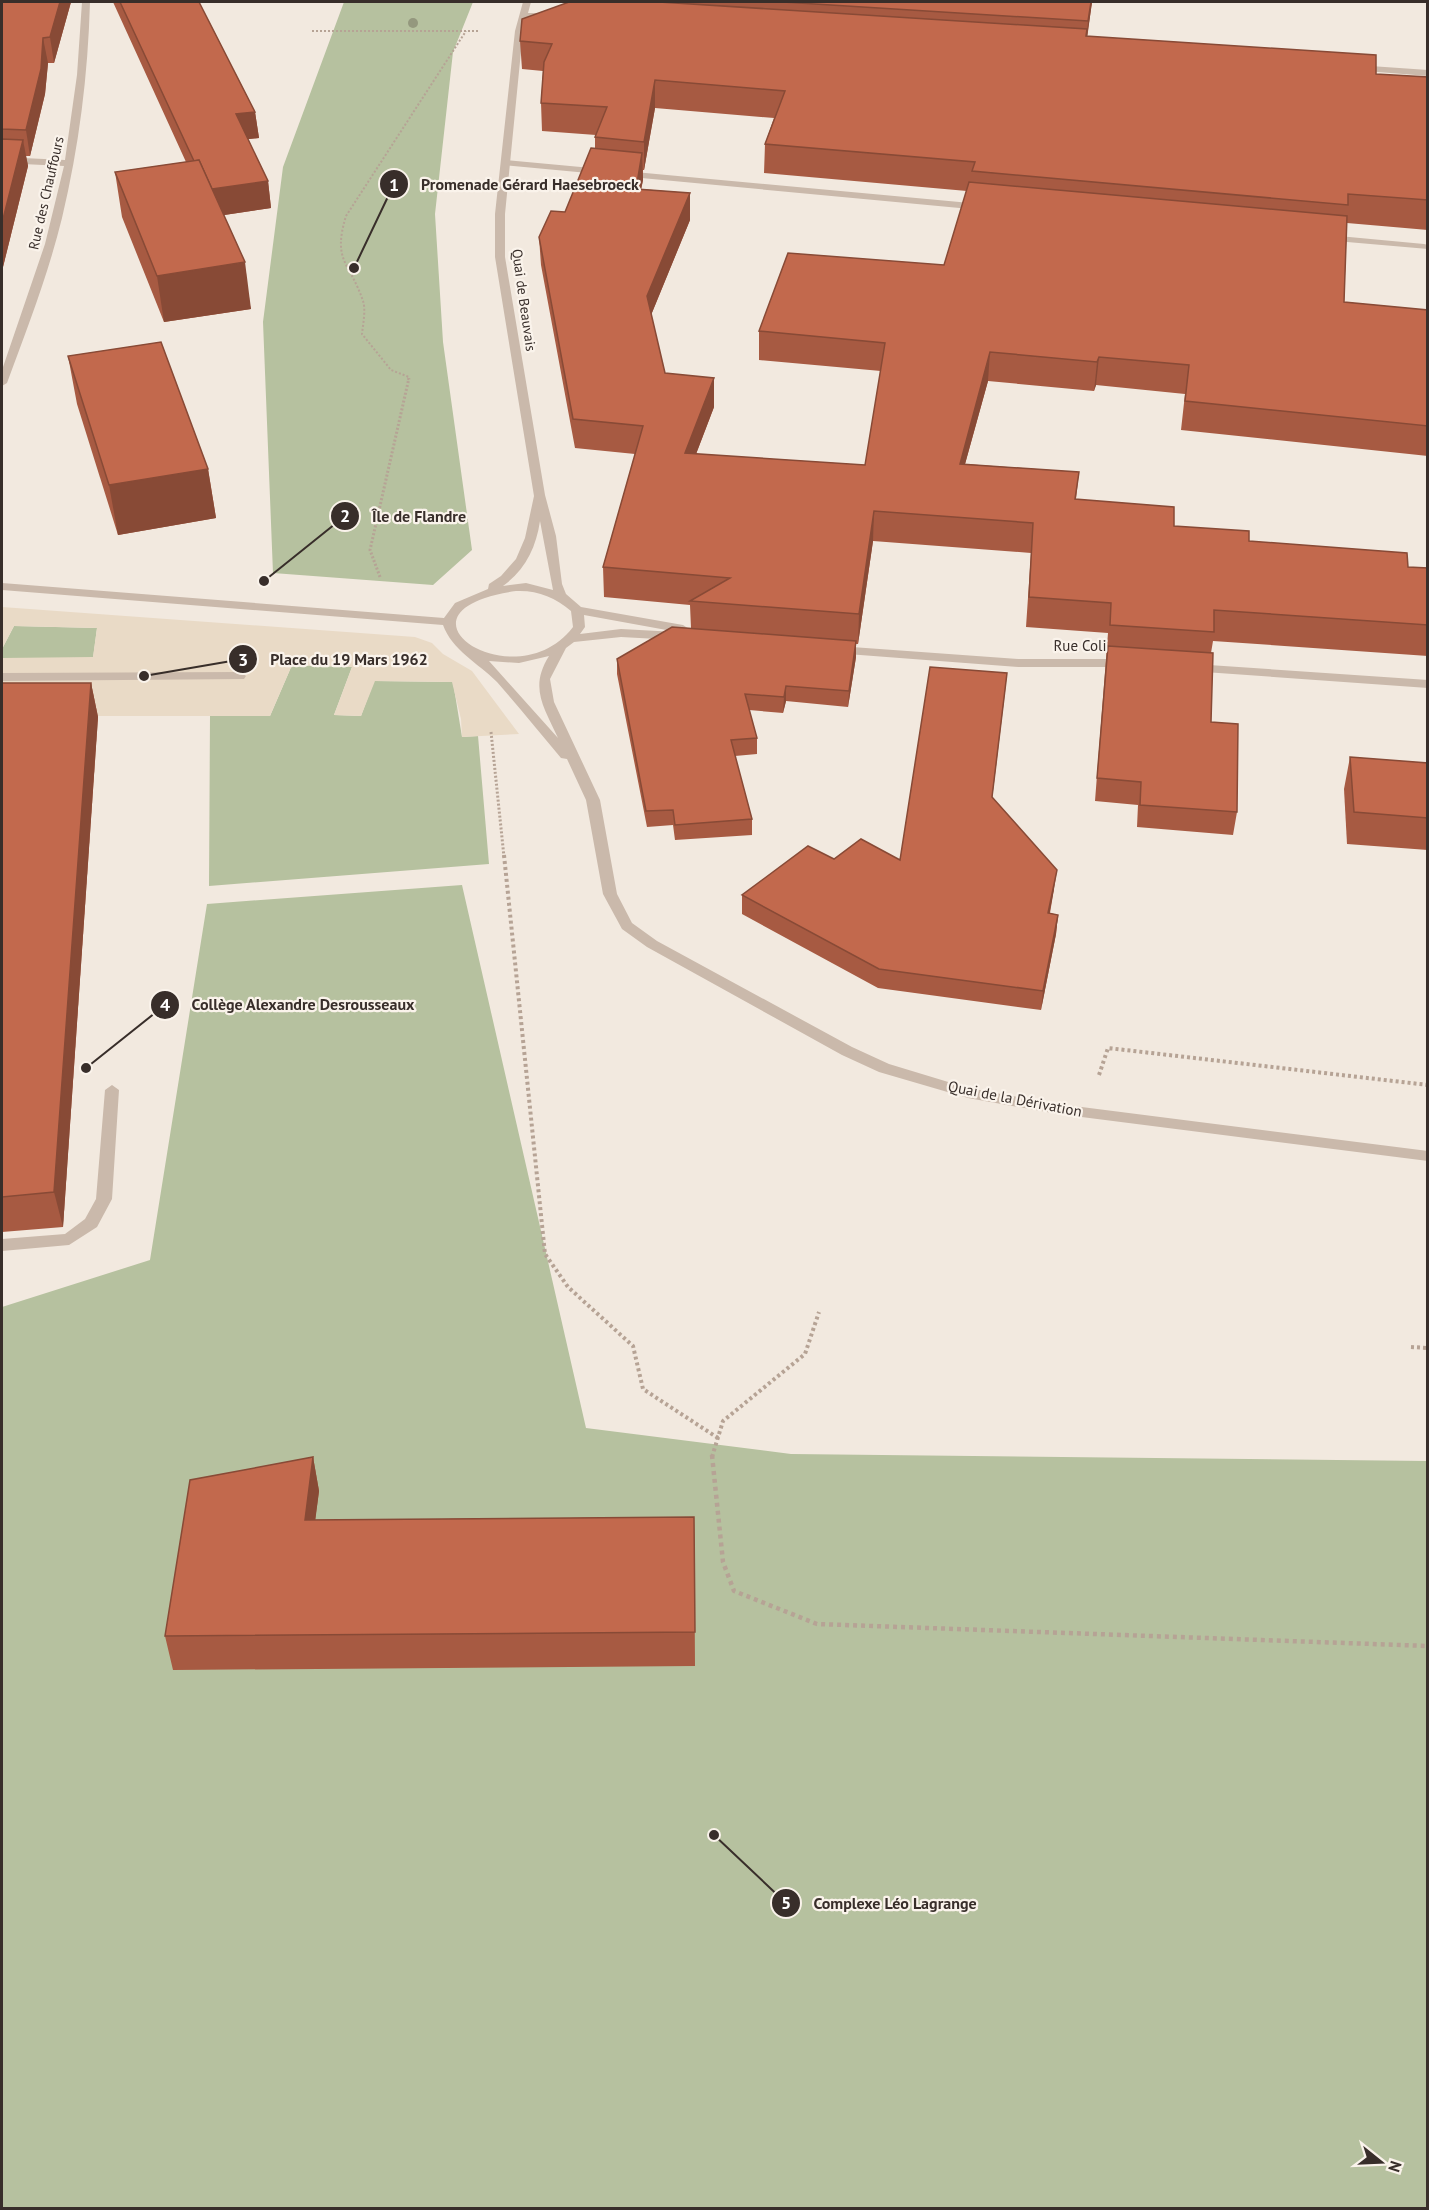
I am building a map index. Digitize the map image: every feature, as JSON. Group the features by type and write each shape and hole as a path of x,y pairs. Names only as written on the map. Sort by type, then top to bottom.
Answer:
{"street":[{"name":"Rue des Chauffours","path":"2,383 43,264 69,163 81,93 86,2"},
{"name":"Quai de Beauvais","path":"527,2 519,31 500,214 500,257 538,495 549,529 556,584 561,596"},
{"path":"522,15 562,17"},
{"path":"1347,68 1428,73"},
{"path":"2,160 69,163"},
{"path":"506,162 987,207"},
{"path":"1318,237 1424,247"},
{"name":"Quai de Beauvais","path":"487,591 512,573 523,560 530,543 538,495"},
{"path":"573,638 621,633 695,635 577,610 561,596 526,586 487,591 464,602 455,611 450,622 454,638 472,651 500,659 521,659 560,648 573,638 579,627 577,610"},
{"path":"2,587 450,622"},
{"name":"Quai de la Dérivation","path":"560,648 547,669 544,689 593,800 610,894 627,926 652,944 817,1036 884,1068 968,1094 1087,1113 1428,1156"},
{"name":"Rue Coli","path":"830,649 1018,663 1094,661 1138,664"},
{"name":"Quai de la Dérivation","path":"472,651 504,680 524,708 578,768"},
{"path":"1185,667 1428,684"},
{"path":"2,677 240,676"},
{"path":"2,1245 69,1239 91,1223 104,1199 112,1090"}],"path":[{"path":"312,31 519,31"},
{"path":"394,618 370,550 409,377 391,370 370,347 362,334 364,303 340,254 341,232 346,216 466,31"},
{"path":"488,726 492,735 545,1254 568,1287 633,1346 643,1389 718,1438"},
{"path":"1087,1113 1108,1048 1428,1085"},
{"path":"819,1312 805,1354 723,1421 712,1455 723,1562 734,1591 817,1624 1428,1646"},
{"path":"1411,1347 1428,1348"}],"green space":[{"path":"344,2 473,2 453,52 435,214 443,342 472,550 433,585 273,573 263,322 283,167"},
{"path":"14,626 97,628 93,658 2,658 2,649"},
{"path":"292,665 352,667 334,715 361,716 374,681 453,682 462,737 478,736 489,864 209,886 210,716 270,716"},
{"path":"462,885 586,1428 791,1454 1427,1461 1427,2208 2,2208 2,1307 150,1260 207,904"}],"shaded area":[{"path":"2,607 415,637 432,643 443,654 472,671 519,734 462,737 461,719 452,682 375,681 361,716 334,715 352,667 292,665 270,716 2,716 2,658 93,657 97,628 14,626 2,649"}],"building":[{"path":"2,2 60,2 50,37 43,38 41,69 26,130 2,129"},
{"path":"120,2 199,2 255,112 236,114 268,181 212,189 199,160 194,161"},
{"path":"569,2 659,2 1087,29 1086,36 1376,55 1376,74 1428,77 1428,200 1348,194 1348,205 972,171 975,162 765,144 785,91 655,80 644,142 595,137 607,107 541,103 544,62 552,44 520,41 522,19"},
{"path":"783,2 1091,2 1088,21"},
{"path":"2,139 23,140 2,223"},
{"path":"591,148 642,153 636,189 690,193 647,296 665,373 714,378 685,453 865,465 885,343 759,331 788,253 944,265 969,182 1347,216 1344,302 1428,310 1428,426 1185,401 1189,365 1099,357 1097,362 990,352 960,464 1079,472 1075,499 1174,507 1174,526 1249,531 1249,541 1407,553 1408,567 1428,568 1428,625 1214,610 1214,632 1110,625 1111,603 1029,597 1033,523 874,511 859,614 690,601 730,578 603,567 643,426 573,419 539,237 551,211 565,212"},
{"path":"199,160 245,262 157,276 115,172"},
{"path":"161,342 208,469 109,485 68,356"},
{"path":"672,627 856,641 849,691 786,686 784,697 745,694 757,738 731,740 752,819 675,825 673,810 646,811 617,659"},
{"path":"1108,646 1213,653 1211,722 1238,724 1237,812 1140,805 1141,782 1097,778"},
{"path":"930,667 1007,673 992,797 1057,870 1048,913 1058,915 1043,991 879,969 742,895 808,846 834,859 861,839 900,860"},
{"path":"2,683 91,683 54,1192 2,1197"},
{"path":"1350,757 1428,763 1428,818 1354,812"},
{"path":"313,1457 305,1520 694,1517 695,1632 165,1636 190,1480"}],"place":[{"name":"Promenade Gérard Haesebroeck","path":"354,268"},
{"name":"Île de Flandre","path":"264,581"},
{"name":"Place du 19 Mars 1962","path":"144,676"},
{"name":"Collège Alexandre Desrousseaux","path":"86,1068"},
{"name":"Complexe Léo Lagrange","path":"714,1835"}]}
